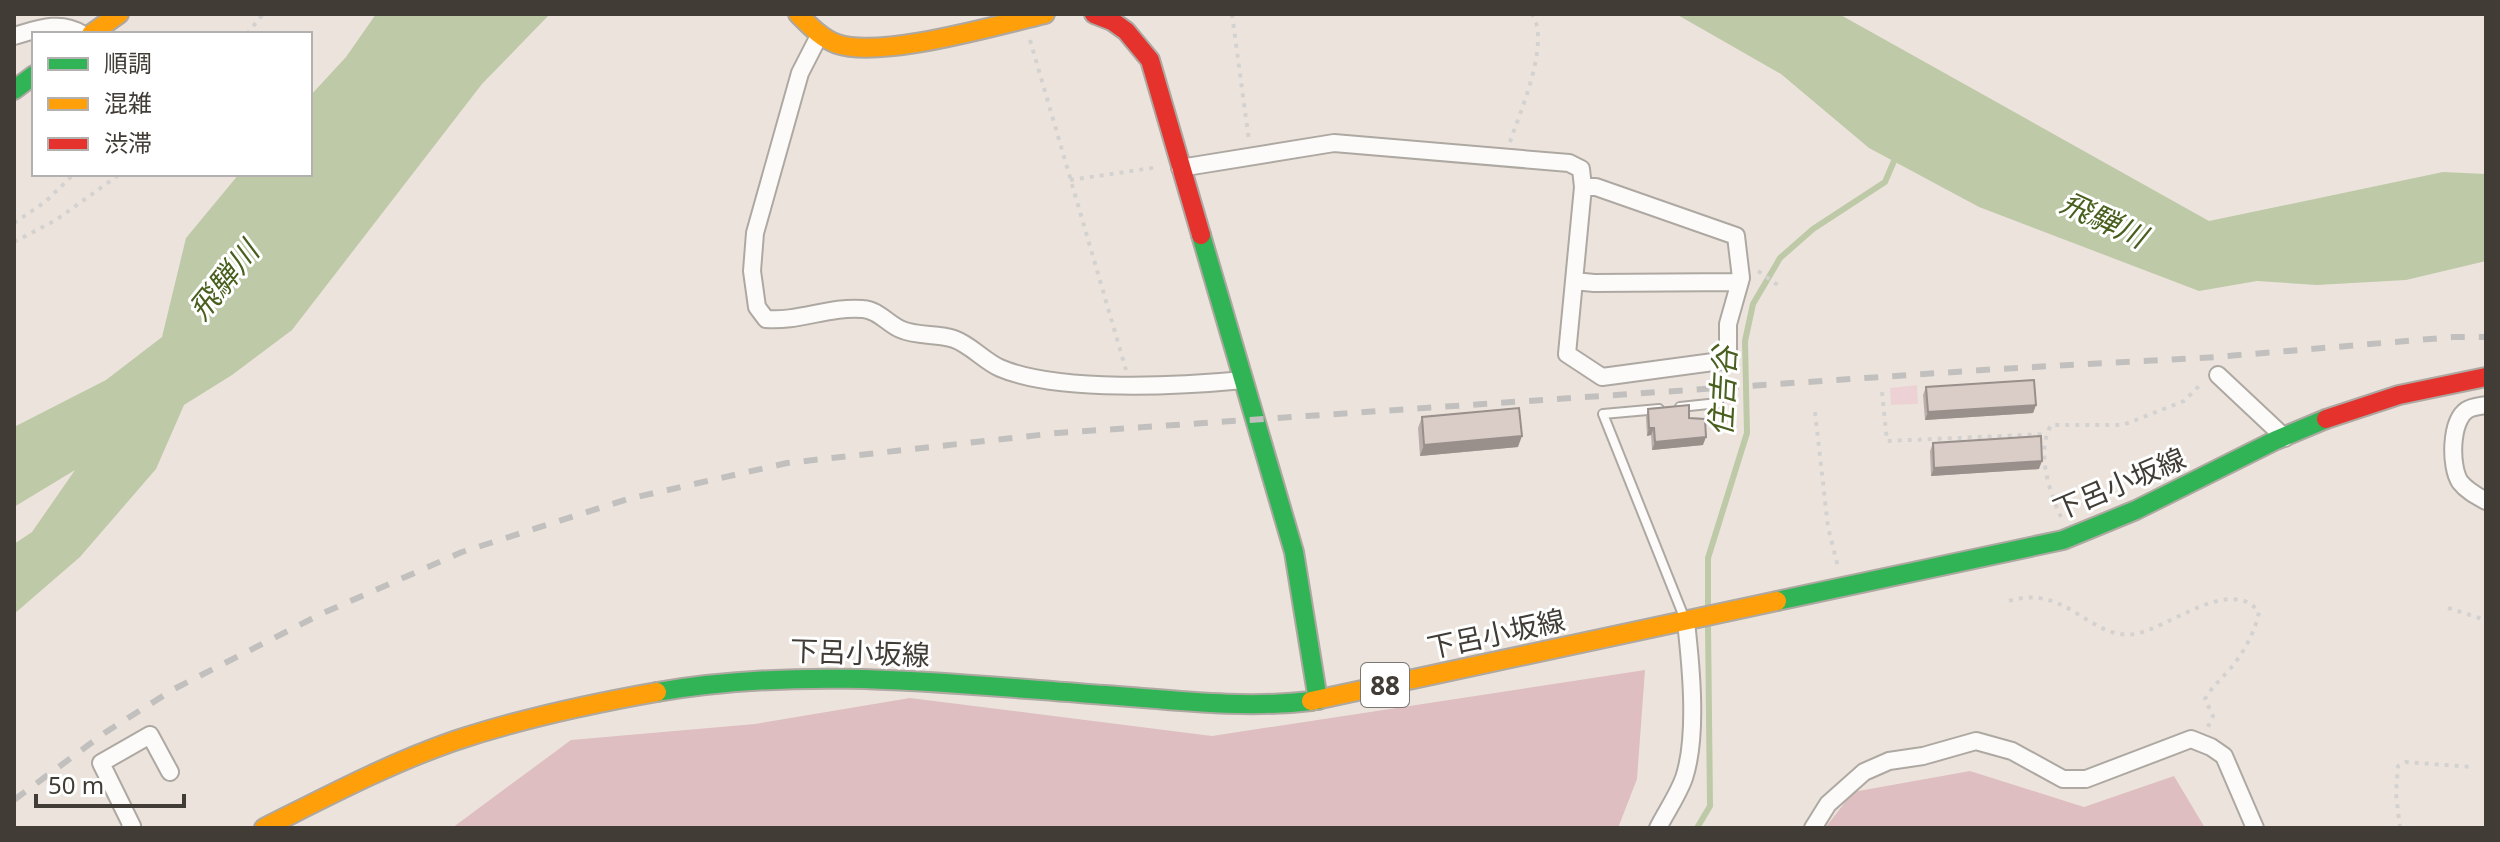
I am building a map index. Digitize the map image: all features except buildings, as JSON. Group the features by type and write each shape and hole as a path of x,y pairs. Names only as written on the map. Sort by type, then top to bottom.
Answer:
{"main road":[{"path":"94,32 119,14"},
{"path":"798,14 820,34 839,45 864,49 1037,16"},
{"path":"1094,14 1109,18 1132,35 1150,60 1294,552 1318,700"},
{"path":"14,90 32,76"},
{"name":"下呂小坂線","path":"264,828 442,745 592,704 729,680 836,676 1220,703 1285,704 1318,700 2070,537 2119,518 2348,410 2435,386 2486,377"}],"street":[{"path":"14,36 57,25 79,32"},
{"path":"820,34 800,73 755,233 752,271 757,307 766,319 866,309 909,333 959,341 1000,368 1068,382 1202,384 1244,380"},
{"path":"1180,166 1334,143 1569,163 1581,169 1583,187 1567,354 1602,377 1728,360 1728,324 1740,273 1736,236 1596,187 1583,187"},
{"path":"1574,281 1594,283 1740,273"},
{"path":"2218,375 2285,438"},
{"path":"2486,405 2467,410 2457,424 2453,442 2458,479 2467,490 2486,501"},
{"path":"1658,828 1683,779 1690,749 1691,662 1686,622"},
{"path":"130,828 132,826 101,763 150,735 170,772"},
{"path":"1813,828 1828,804 1864,772 1889,761 1923,756 1976,741 2012,751 2063,779 2086,779 2191,739 2224,756 2255,828"}],"lane":[{"path":"1686,622 1603,414 1718,403"}],"path":[{"path":"249,32 263,14"},
{"path":"1232,14 1251,156"},
{"path":"1504,158 1536,60 1539,29 1532,14"},
{"path":"1037,16 1030,41 1130,384"},
{"path":"1070,180 1180,166"},
{"path":"14,223 45,202 72,176"},
{"path":"14,242 56,220 117,176"},
{"path":"1740,273 1751,267 1782,288"},
{"path":"2070,537 2045,473 2046,434 2051,425 2123,425 2184,401 2206,378 2218,375"},
{"path":"1882,392 1887,441 2046,434"},
{"path":"1815,412 1828,527 1843,588"},
{"path":"2009,601 2024,596 2042,597 2067,606 2113,632 2132,634 2152,629 2170,618 2217,601 2241,600 2253,604 2259,612 2257,622 2240,657 2214,683 2205,699 2213,716 2200,742"},
{"path":"2448,608 2486,620"},
{"path":"2400,828 2396,794 2398,766 2406,762 2473,767"}],"shaded area":[{"path":"1917,385 1918,404 1891,405 1890,388"},
{"path":"1645,670 1637,779 1618,828 452,828 571,740 755,724 910,698 1212,736"},
{"path":"1970,771 2084,807 2174,776 2205,828 1825,828 1853,792"}],"water":[{"name":"飛騨川","path":"376,14 550,14 482,84 292,330 232,375 184,405 156,469 80,557 14,614 14,544 32,532 75,470 14,507 14,427 106,380 162,337 186,238 237,176 312,176 312,94 346,57"},
{"name":"飛騨川","path":"1676,14 1839,14 2209,221 2443,172 2486,174 2486,261 2406,280 2317,285 2257,281 2199,291 1979,207 1869,148 1781,74"}],"waterway":[{"name":"住吉谷","path":"1708,608 1708,558 1747,433 1745,341 1753,304 1780,258 1813,229 1885,182 1897,154"},
{"name":"住吉谷","path":"1697,828 1710,806 1708,623"}],"railway":[{"path":"14,800 106,732 174,689 321,614 462,552 628,499 787,463 1057,433 2486,337"}],"traffic: fast":[{"path":"14,90 32,76"},
{"path":"1201,235 1294,552 1318,700"},
{"path":"1777,601 2063,540 2136,510 2276,440 2326,419"},
{"path":"657,692 714,684 825,679 937,682 1208,703 1311,701"}],"traffic: slow":[{"path":"94,32 119,14"},
{"path":"798,14 826,39 857,47 940,39 1045,14"},
{"path":"1311,701 1777,601"},
{"path":"264,828 381,770 454,741 555,713 657,692"}],"traffic: jam":[{"path":"1094,14 1126,31 1150,60 1201,235"},
{"path":"2326,419 2399,395 2486,377"}]}
